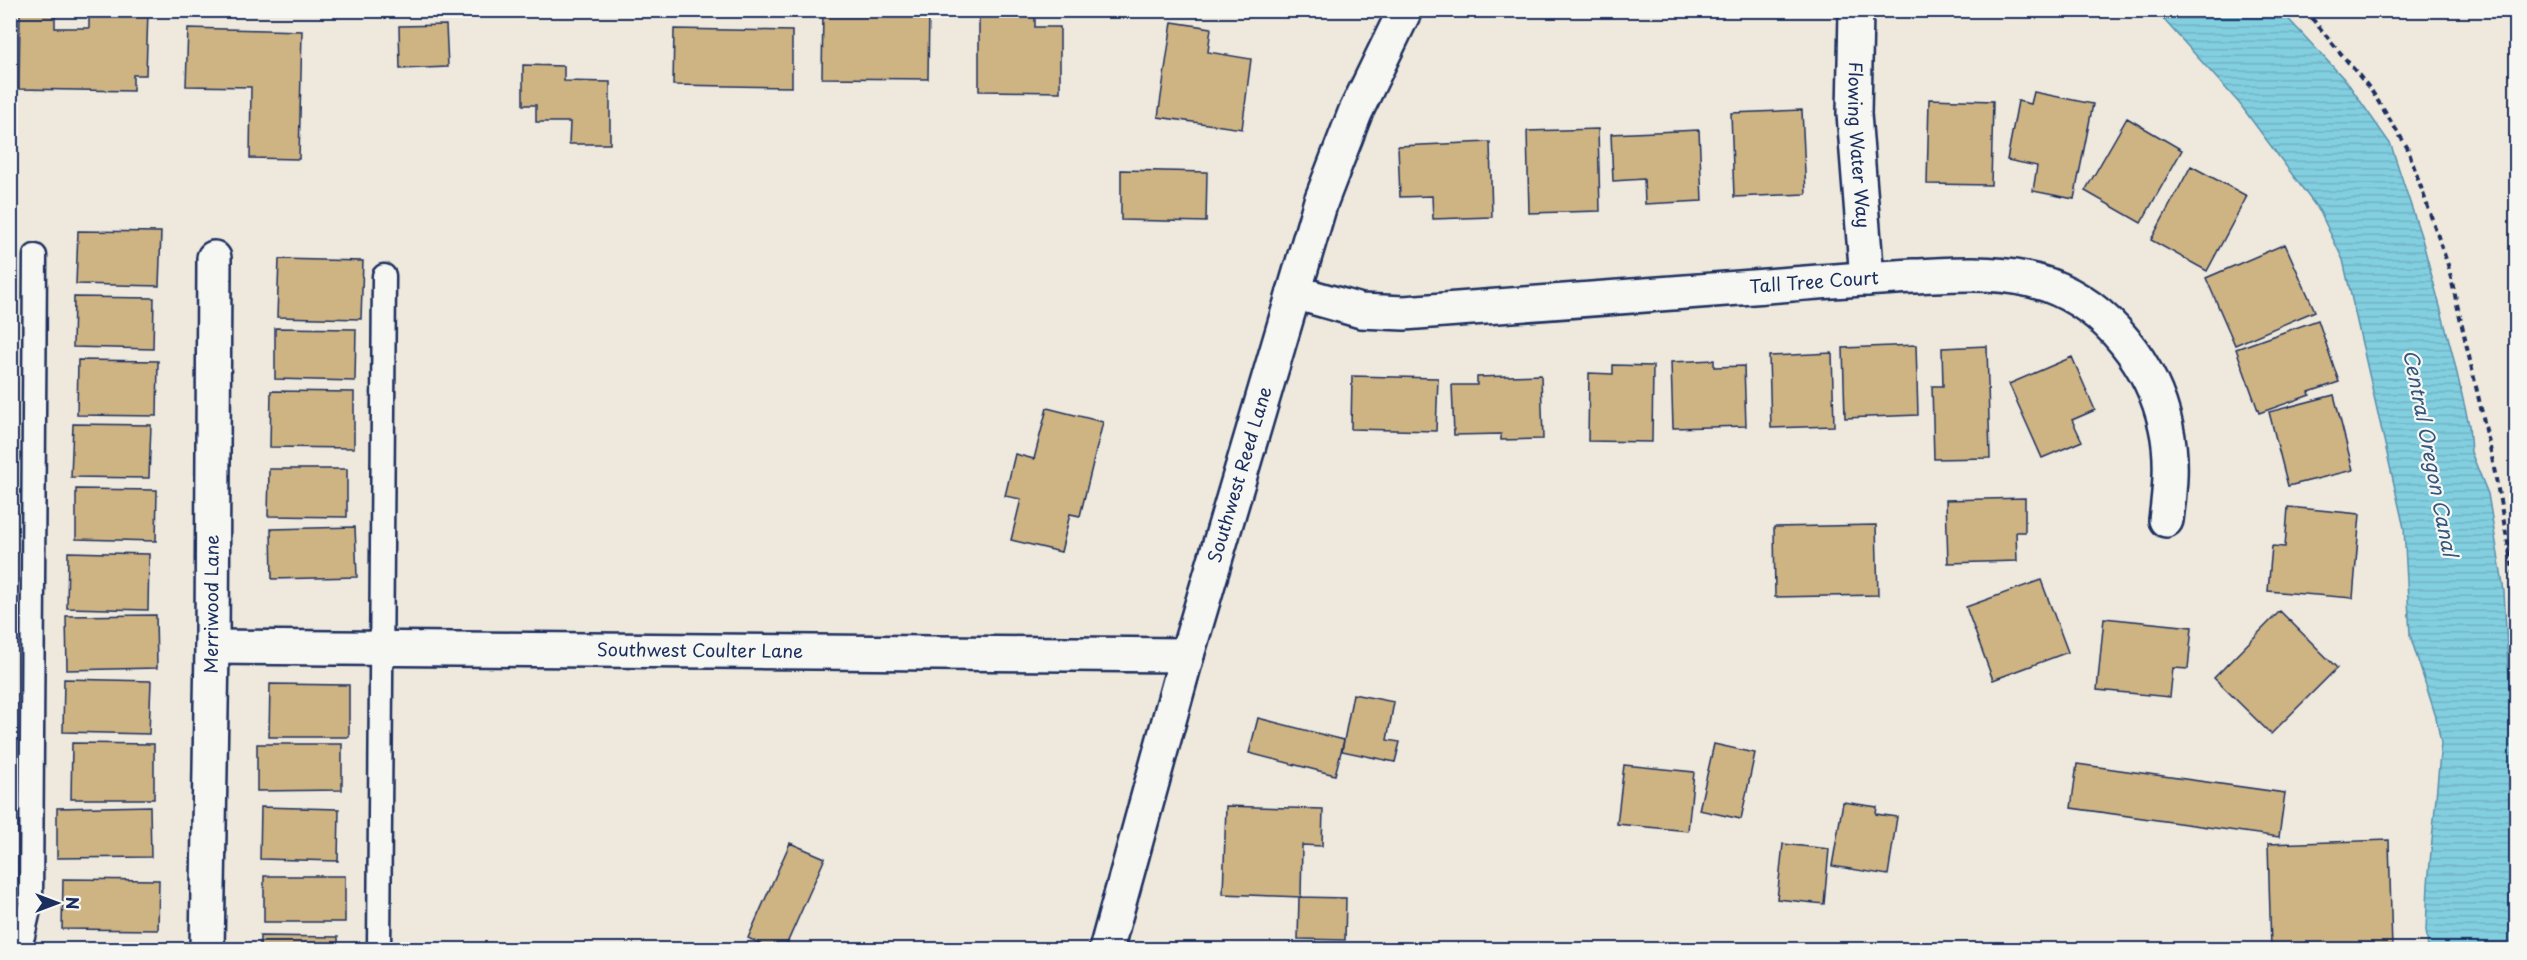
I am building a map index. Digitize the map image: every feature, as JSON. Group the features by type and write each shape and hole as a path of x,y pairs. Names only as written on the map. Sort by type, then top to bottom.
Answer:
{"street":[{"name":"Southwest Reed Lane","path":"1106,950 1187,655 1322,201 1355,113 1406,10"},
{"name":"Flowing Water Way","path":"1856,10 1854,114 1867,279"},
{"name":"Merriwood Lane","path":"207,950 212,646 214,258"},
{"name":"Tall Tree Court","path":"1294,292 1361,311 1404,313 1867,279 1985,273 2017,276 2050,286 2087,306 2123,339 2152,382 2166,427 2169,450 2171,473 2166,520"},
{"name":"Southwest Coulter Lane","path":"212,646 1187,655"}],"lane":[{"path":"14,950 23,936 31,902 35,256"},
{"path":"379,950 384,276"}],"path":[{"path":"2305,10 2370,90 2407,147 2448,265 2491,452 2517,587"}],"water":[{"name":"Central Oregon Canal","path":"2156,11 2281,11 2347,82 2391,145 2422,239 2452,352 2469,425 2471,452 2488,494 2504,591 2508,667 2516,704 2516,949 2428,949 2426,930 2428,884 2441,743 2436,717 2410,635 2404,528 2343,260 2320,212 2239,103"}],"building":[{"path":"20,10 55,10 55,28 89,28 89,10 148,10 146,75 133,75 133,91 19,89"},
{"path":"823,10 929,10 928,79 822,78"},
{"path":"979,10 1035,10 1035,27 1060,27 1060,92 979,91"},
{"path":"1172,22 1211,28 1208,52 1251,59 1242,129 1158,117"},
{"path":"446,25 448,67 400,69 399,26"},
{"path":"188,28 302,31 299,159 250,158 251,87 186,86"},
{"path":"674,29 792,31 792,87 673,85"},
{"path":"523,65 564,66 564,81 610,82 610,144 569,144 570,122 536,122 536,105 523,105"},
{"path":"2034,92 2093,104 2074,199 2033,191 2037,166 2007,160 2018,101 2031,104"},
{"path":"1929,99 1993,101 1991,185 1927,184"},
{"path":"1802,110 1806,194 1734,197 1731,113"},
{"path":"2127,118 2182,150 2141,223 2085,191"},
{"path":"1598,129 1600,211 1529,213 1527,131"},
{"path":"1699,130 1702,201 1645,204 1644,179 1613,181 1611,134"},
{"path":"1490,142 1492,217 1433,219 1432,196 1400,197 1398,146"},
{"path":"2191,166 2247,196 2207,271 2151,240"},
{"path":"1121,170 1207,172 1206,222 1121,220"},
{"path":"78,231 161,232 159,286 76,284"},
{"path":"2285,244 2315,311 2235,345 2206,278"},
{"path":"279,259 363,261 361,319 277,317"},
{"path":"74,297 154,298 153,349 73,347"},
{"path":"2318,320 2339,382 2259,413 2236,349"},
{"path":"275,328 356,329 355,381 275,379"},
{"path":"1916,345 1918,415 1845,418 1843,348"},
{"path":"1987,346 1990,458 1934,459 1932,386 1943,386 1942,348"},
{"path":"1832,353 1834,426 1771,428 1769,356"},
{"path":"2072,357 2095,410 2072,420 2082,441 2042,458 2009,384"},
{"path":"78,360 158,361 157,416 77,415"},
{"path":"1714,360 1714,367 1744,366 1746,426 1673,428 1671,362"},
{"path":"1613,365 1653,366 1652,442 1588,441 1589,373 1613,374"},
{"path":"1541,375 1543,439 1501,440 1501,434 1454,435 1452,385 1477,385 1477,377"},
{"path":"1352,376 1438,378 1436,431 1351,429"},
{"path":"271,391 354,392 354,448 270,447"},
{"path":"2334,395 2353,470 2288,486 2269,412"},
{"path":"1047,408 1103,422 1080,516 1070,514 1061,552 1011,540 1021,499 1005,496 1015,454 1034,459"},
{"path":"73,424 151,425 149,478 71,477"},
{"path":"269,469 347,469 347,517 268,516"},
{"path":"76,489 157,490 156,541 76,539"},
{"path":"10,496 14,496 13,540 10,540"},
{"path":"2025,498 2025,532 2016,532 2017,561 1948,563 1946,500"},
{"path":"2288,507 2360,514 2353,598 2268,591 2272,546 2285,547"},
{"path":"1876,525 1878,595 1775,597 1774,527"},
{"path":"355,527 357,577 272,579 271,529"},
{"path":"68,552 149,554 148,610 67,608"},
{"path":"2041,580 2068,652 1993,680 1966,607"},
{"path":"2280,611 2337,668 2271,734 2214,678"},
{"path":"156,615 157,668 67,670 66,616"},
{"path":"2104,618 2192,627 2188,669 2173,668 2170,697 2097,690"},
{"path":"64,679 151,681 149,734 63,732"},
{"path":"270,684 349,685 349,737 269,737"},
{"path":"1353,694 1394,702 1387,740 1400,742 1395,762 1342,751"},
{"path":"1258,718 1344,740 1335,775 1249,753"},
{"path":"72,743 154,744 154,799 71,799"},
{"path":"257,744 342,744 342,790 257,791"},
{"path":"1714,744 1755,753 1741,819 1699,810"},
{"path":"2077,764 2285,793 2279,837 2071,808"},
{"path":"1624,765 1694,772 1688,831 1617,824"},
{"path":"1843,802 1877,807 1876,814 1897,817 1888,875 1832,866"},
{"path":"150,806 151,857 57,858 57,808"},
{"path":"1226,806 1323,809 1322,846 1302,845 1301,897 1223,894"},
{"path":"261,807 339,809 338,861 260,859"},
{"path":"2389,840 2392,950 2271,949 2268,844"},
{"path":"790,843 825,858 784,950 773,950 748,938"},
{"path":"1783,844 1829,849 1824,904 1777,899"},
{"path":"264,876 345,876 345,922 264,922"},
{"path":"63,879 159,880 158,930 62,929"},
{"path":"1299,897 1346,898 1345,940 1298,939"},
{"path":"260,936 338,937 338,950 260,950"}]}
